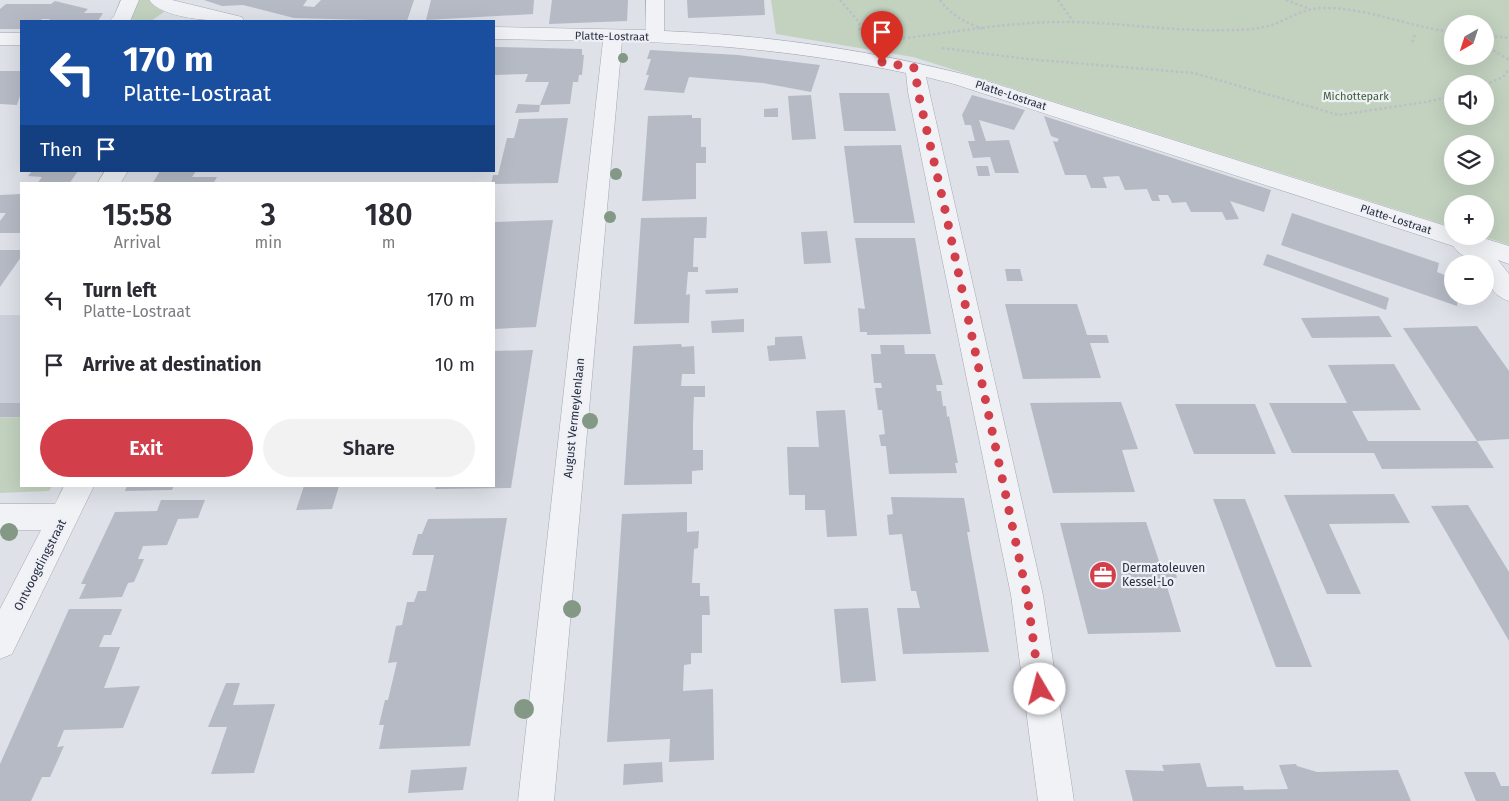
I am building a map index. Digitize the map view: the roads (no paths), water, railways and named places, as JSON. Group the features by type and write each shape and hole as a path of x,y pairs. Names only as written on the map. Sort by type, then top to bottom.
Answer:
{"street":[{"path":"120,20 130,0"},
{"path":"158,0 171,7 231,20"},
{"path":"655,0 655,37"},
{"name":"Platte-Lostraat","path":"495,33 655,37 910,55 979,85 1444,234"},
{"name":"August Vermeylenlaan","path":"536,801 613,36"},
{"path":"0,39 20,39"},
{"path":"910,55 1027,595 1056,801"},
{"path":"1465,245 1480,254 1509,292"},
{"name":"Platte-Lostraat","path":"1477,245 1509,255"},
{"name":"Ontvoogdingstraat","path":"0,643 79,487"},
{"path":"0,517 64,517"}],"place":[{"name":"Dermatoleuven Kessel-Lo","path":"1103,575"}],"park label":[{"name":"Michottepark","path":"1356,96"}]}
